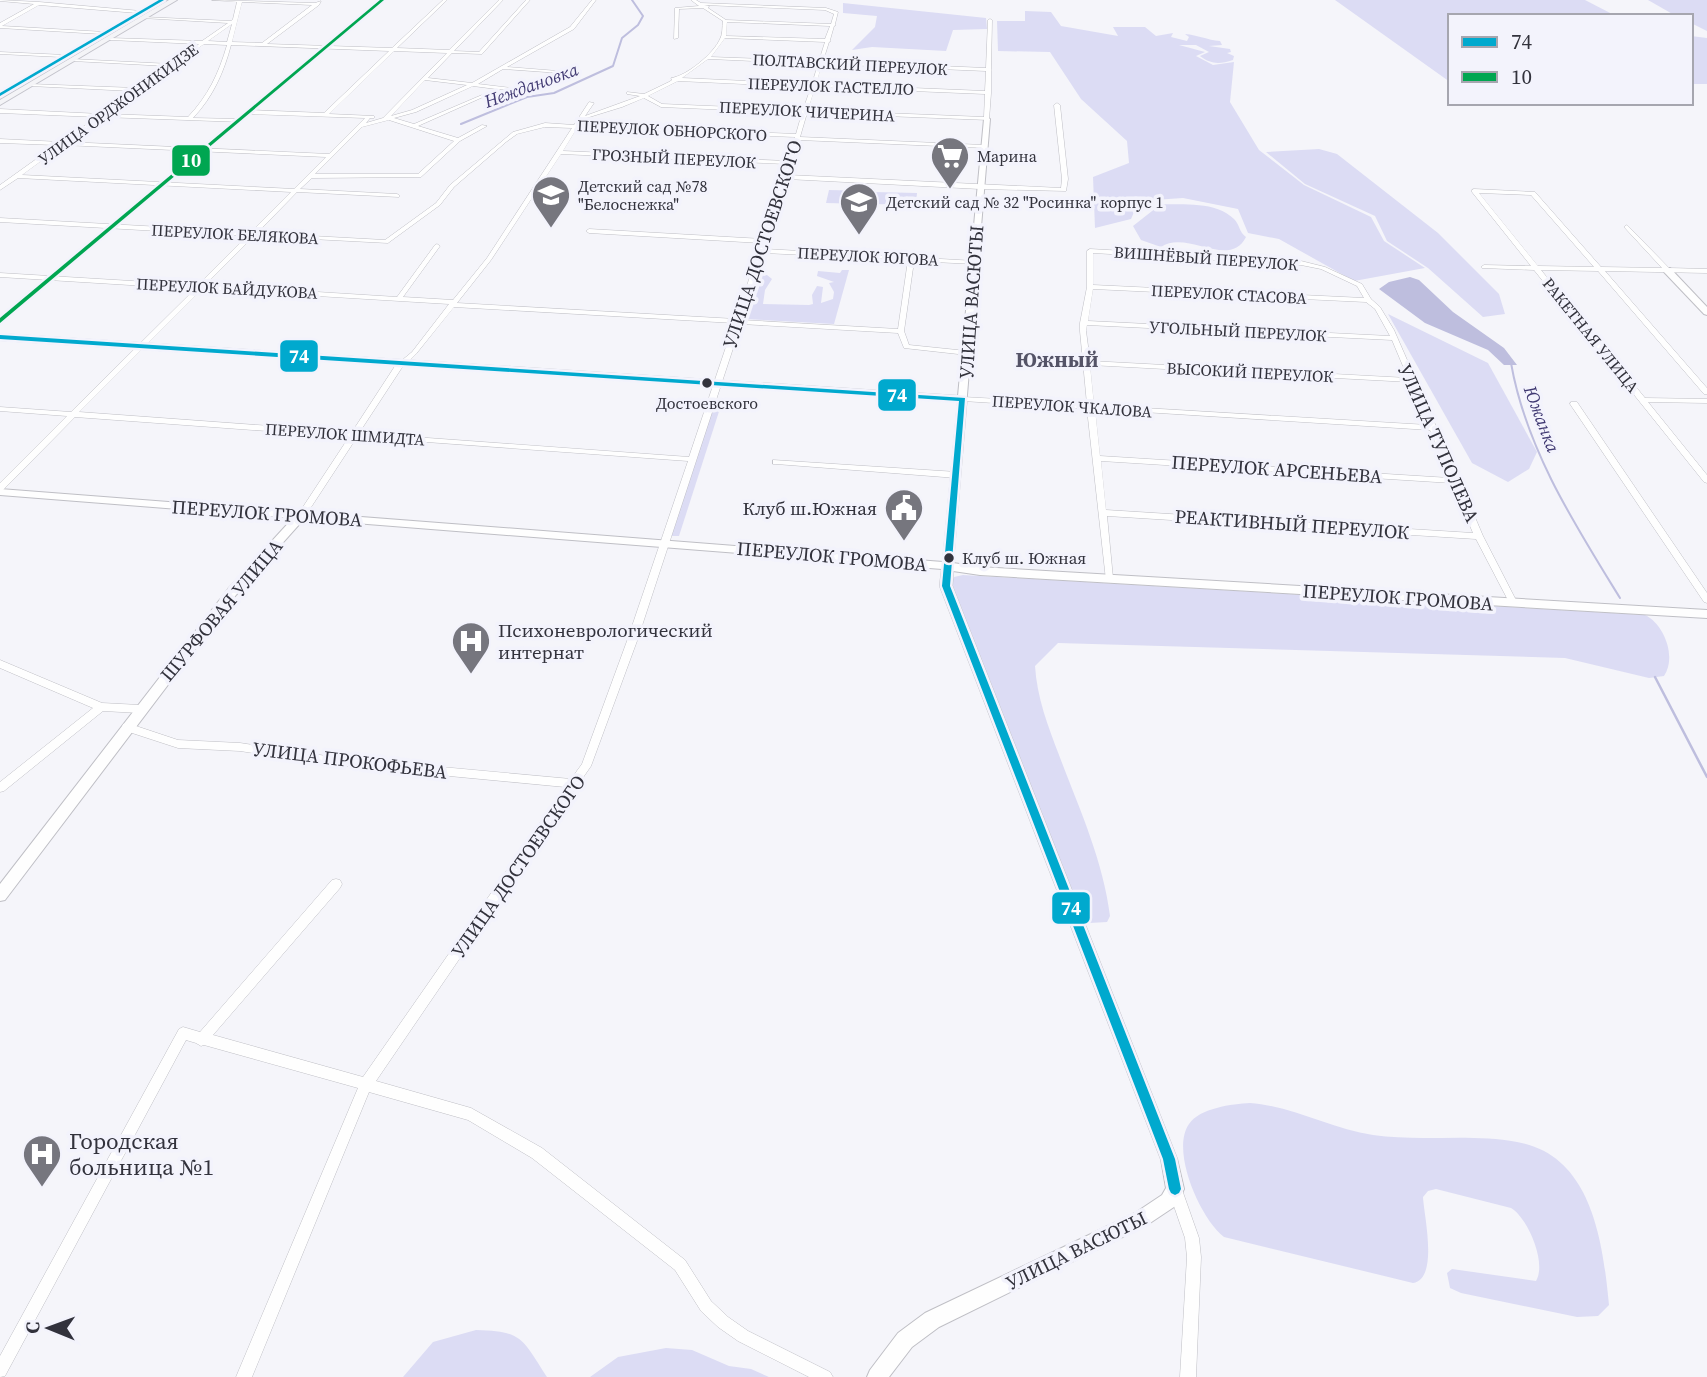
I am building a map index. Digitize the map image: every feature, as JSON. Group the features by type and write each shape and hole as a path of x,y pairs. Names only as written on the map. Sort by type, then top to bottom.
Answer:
{"main road":[{"path":"0,103 70,58 174,0"}],"street":[{"path":"0,0 43,1 143,15 234,21"},
{"path":"62,4 76,0"},
{"path":"143,15 162,0"},
{"path":"214,0 319,2"},
{"path":"0,321 206,151 382,0"},
{"path":"325,115 445,0"},
{"path":"389,119 501,0"},
{"path":"0,26 204,42 480,53 528,0"},
{"path":"360,126 389,119 474,84 572,28 594,0"},
{"path":"693,0 725,21 834,25"},
{"path":"0,26 43,1"},
{"path":"189,119 206,104 219,77 240,1"},
{"path":"264,45 319,2"},
{"path":"676,38 677,8 704,5"},
{"name":"УЛИЦА ДОСТОЕВСКОГО","path":"244,1377 366,1084 586,766 664,543 736,321 765,241 836,13 833,10 704,5"},
{"name":"УЛИЦА ВАСЮТЫ","path":"877,1377 905,1340 932,1320 1141,1219 1168,1201 1175,1189 1170,1159 946,586 987,119 990,20"},
{"name":"УЛИЦА ОРДЖОНИКИДЗЕ","path":"0,188 234,21"},
{"path":"582,118 615,110 645,96 710,58 725,37 725,21"},
{"path":"725,37 829,41"},
{"path":"0,53 172,65"},
{"path":"0,95 70,58"},
{"name":"ПОЛТАВСКИЙ ПЕРЕУЛОК","path":"710,58 990,70"},
{"path":"502,68 558,72"},
{"path":"425,79 528,91"},
{"name":"ПЕРЕУЛОК ГАСТЕЛЛО","path":"673,79 989,93"},
{"path":"0,83 19,84"},
{"path":"30,85 138,90"},
{"path":"416,125 502,88"},
{"name":"ПЕРЕУЛОК ЧИЧЕРИНА","path":"629,93 645,96 661,105 987,119"},
{"name":"ШУРФОВАЯ УЛИЦА","path":"0,895 140,709 233,592 301,516 398,368 405,363 489,258 591,103"},
{"path":"785,177 1064,190 1057,105"},
{"path":"0,111 240,121"},
{"path":"250,112 389,119 416,125 458,140"},
{"path":"0,490 139,346 369,117"},
{"name":"ПЕРЕУЛОК ОБНОРСКОГО","path":"386,242 438,204 452,186 515,133 545,125 984,147"},
{"path":"310,176 419,176 458,140 484,127"},
{"path":"0,141 330,156"},
{"name":"ГРОЗНЫЙ ПЕРЕУЛОК","path":"559,152 790,163"},
{"path":"0,178 397,196"},
{"name":"РАКЕТНАЯ УЛИЦА","path":"1598,269 1533,193 1474,191 1707,480"},
{"name":"ПЕРЕУЛОК БЕЛЯКОВА","path":"0,220 386,242"},
{"path":"1627,227 1707,312"},
{"path":"589,232 765,241"},
{"path":"399,298 437,246"},
{"name":"ПЕРЕУЛОК ЮГОВА","path":"761,251 974,262"},
{"name":"ВИШНЁВЫЙ ПЕРЕУЛОК","path":"1090,287 1090,251 1301,263 1324,268 1360,285"},
{"path":"911,258 901,331 906,347 967,353"},
{"path":"1484,267 1707,271"},
{"path":"1598,269 1707,392"},
{"name":"ПЕРЕУЛОК БАЙДУКОВА","path":"0,275 901,331"},
{"name":"УЛИЦА ТУПОЛЕВА","path":"1360,285 1391,330 1392,338 1413,380 1479,536 1514,604"},
{"path":"1090,287 1083,323 1109,578"},
{"name":"ПЕРЕУЛОК СТАСОВА","path":"1090,287 1368,300"},
{"name":"УГОЛЬНЫЙ ПЕРЕУЛОК","path":"1083,323 1392,338"},
{"name":"ПЕРЕУЛОК ЧКАЛОВА","path":"0,337 1433,428"},
{"name":"ВЫСОКИЙ ПЕРЕУЛОК","path":"1087,363 1413,380"},
{"path":"1643,400 1707,401"},
{"path":"1574,404 1707,600"},
{"name":"ПЕРЕУЛОК ШМИДТА","path":"0,409 690,459"},
{"name":"ПЕРЕУЛОК АРСЕНЬЕВА","path":"1097,458 1457,481"},
{"path":"776,462 957,475"},
{"name":"ПЕРЕУЛОК ГРОМОВА","path":"0,490 301,516 1109,578 1707,614"},
{"name":"РЕАКТИВНЫЙ ПЕРЕУЛОК","path":"1104,513 1479,536"},
{"path":"0,664 101,707 140,709"},
{"path":"0,788 101,707"},
{"name":"УЛИЦА ПРОКОФЬЕВА","path":"127,727 178,744 240,747 333,761 576,784"},
{"path":"201,1040 337,884"},
{"path":"0,1371 183,1032 201,1040 471,1114 537,1153 680,1265 706,1306 723,1322 743,1336 825,1377"},
{"path":"1175,1189 1192,1238 1194,1256 1188,1377"}],"shaded area":[{"path":"165,0 170,0 0,100 0,97"},
{"path":"1335,0 1585,0 1612,14 1448,14 1448,81"},
{"path":"1648,0 1707,0 1707,31 1693,24 1693,14 1672,14"},
{"path":"843,3 986,18 987,29 953,30 946,51 872,47 852,50 875,27 877,16 843,13"},
{"path":"1025,11 1051,12 1061,26 1118,36 1113,27 1145,27 1156,36 1173,33 1171,37 1187,41 1189,37 1185,34 1220,41 1222,45 1209,46 1230,49 1231,52 1227,53 1234,56 1233,60 1212,62 1200,56 1209,52 1196,45 1179,45 1205,52 1196,56 1213,65 1234,62 1230,102 1259,150 1304,185 1371,217 1384,241 1425,268 1354,281 1279,239 1248,233 1238,209 1183,198 1139,201 1131,219 1095,228 1093,177 1129,163 1127,141 1081,99 1050,52 998,51 997,21 1025,21"},
{"path":"1693,36 1707,38 1707,84 1693,84"},
{"path":"1319,149 1337,154 1438,233 1499,294 1505,314 1483,317 1428,268 1387,241 1375,216 1305,184 1266,152"},
{"path":"829,190 868,191 866,204 826,203"},
{"path":"874,192 917,193 916,205 873,204"},
{"path":"1161,204 1199,205 1218,209 1234,219 1246,237 1239,246 1229,250 1183,242 1161,247 1141,240 1133,226"},
{"path":"842,270 849,270 834,324 745,319 759,275 767,275 772,279 765,290 763,304 809,305 813,304 812,295 817,286 823,287 821,303 833,299 834,292 829,283 834,282 817,276 818,271 840,273"},
{"path":"1410,277 1419,280 1453,312 1504,348 1517,365 1504,365 1488,350 1425,323 1379,289 1389,282"},
{"path":"1388,314 1488,363 1537,452 1529,469 1508,482 1472,463"},
{"path":"715,399 723,399 679,536 669,536"},
{"path":"963,575 1645,615 1652,619 1663,633 1669,651 1668,668 1664,676 1649,678 1565,658 1058,643 1035,666 1036,678 1047,723 1089,834 1107,895 1110,916 1107,922 1089,923 1077,903 951,584 954,577"},
{"path":"1250,1103 1281,1108 1373,1135 1499,1139 1543,1150 1563,1164 1578,1183 1589,1205 1603,1256 1609,1305 1598,1316 1577,1317 1461,1293 1450,1288 1447,1273 1452,1269 1536,1281 1539,1263 1534,1242 1524,1221 1511,1208 1436,1189 1428,1191 1423,1197 1428,1259 1421,1279 1413,1283 1224,1237 1206,1216 1191,1184 1183,1151 1184,1136 1189,1124 1201,1114 1226,1106"},
{"path":"476,1330 513,1335 526,1346 547,1377 403,1377 433,1342"},
{"path":"666,1348 692,1350 729,1366 751,1369 769,1377 590,1377 618,1357"}],"waterway":[{"name":"Неждановка","path":"461,124 527,97 554,93 613,66 622,38 638,25 643,16 632,0"},
{"name":"Южанка","path":"1511,363 1518,395 1540,456 1586,543 1620,598"},
{"name":"Южанка","path":"1655,677 1707,777"}],"transit line":[{"name":"74","path":"0,95 162,0"},
{"name":"10","path":"0,321 382,0"},
{"name":"74","path":"0,337 963,399 946,586 1169,1159 1175,1189"}],"place":[{"name":"Марина","path":"950,190"},
{"name":"Детский сад №78 \"Белоснежка\"","path":"551,229"},
{"name":"Детский сад № 32 \"Росинка\" корпус 1","path":"859,236"},
{"name":"Достоевского","path":"707,383"},
{"name":"Клуб ш.Южная","path":"904,542"},
{"name":"Клуб ш. Южная","path":"949,558"},
{"name":"Психоневрологический интернат","path":"471,675"},
{"name":"Городская больница №1","path":"42,1188"}],"district":[{"name":"Южный","path":"1057,359"}]}
